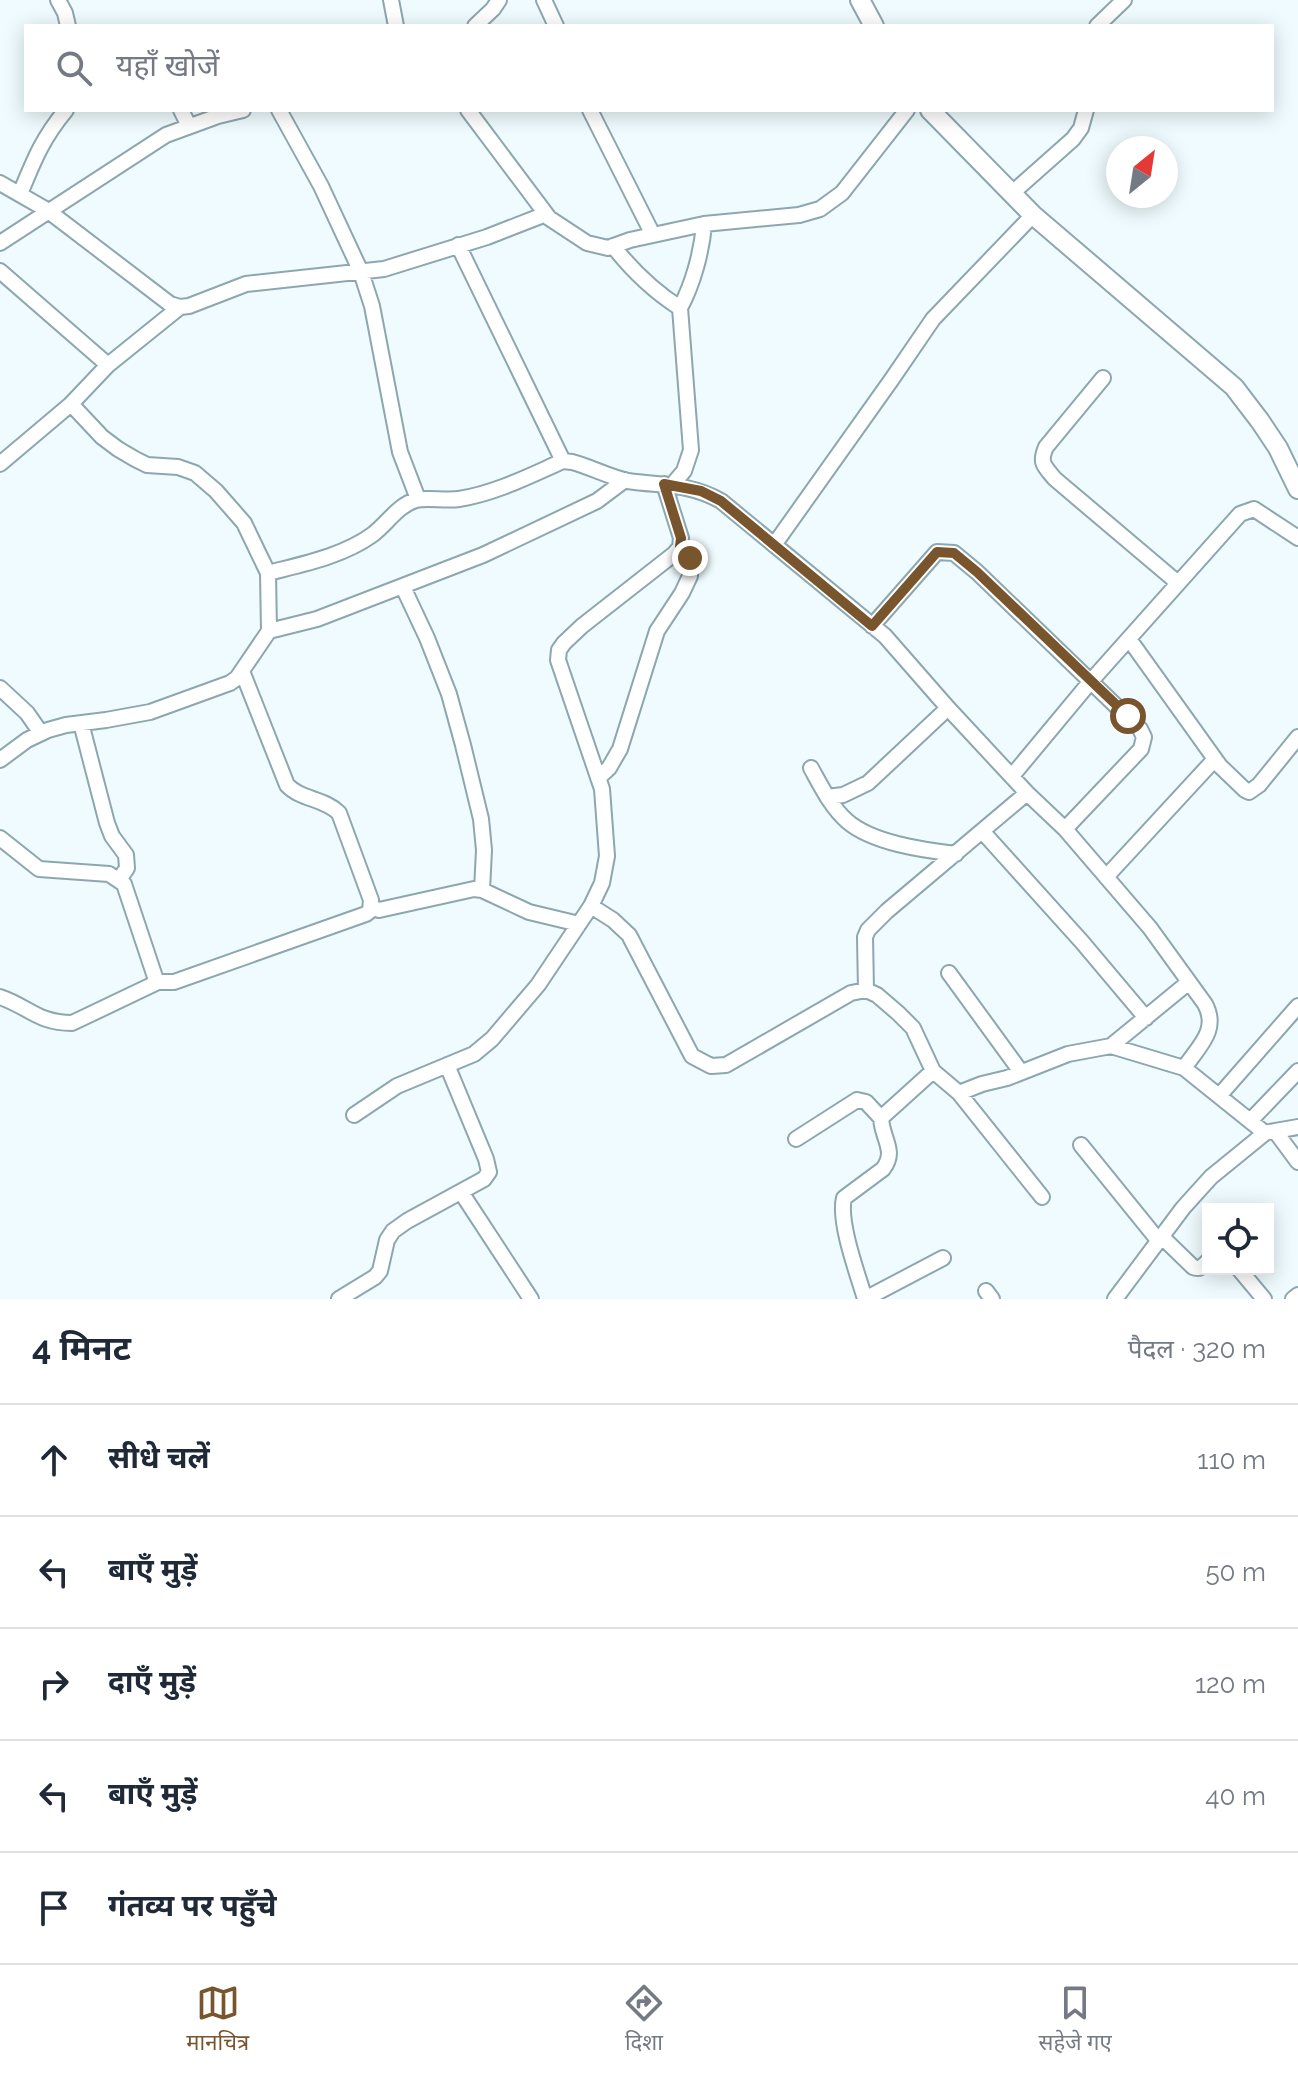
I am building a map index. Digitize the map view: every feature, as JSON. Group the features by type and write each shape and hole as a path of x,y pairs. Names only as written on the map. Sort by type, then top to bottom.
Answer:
{"main road":[{"path":"860,0 873,24"},
{"path":"932,112 1033,215 1234,387 1260,421 1296,479"}],"street":[{"path":"58,0 68,24"},
{"path":"391,0 396,24"},
{"path":"478,24 499,0"},
{"path":"544,0 555,24"},
{"path":"1099,24 1124,0"},
{"path":"20,194 47,132 64,112"},
{"path":"182,112 189,126"},
{"path":"0,243 166,135 235,112"},
{"path":"280,112 321,186 361,272 372,306 400,452 418,499"},
{"path":"470,112 546,214 587,243 608,248 704,224 799,215 820,209 842,193 905,112"},
{"path":"591,112 653,235"},
{"path":"1011,194 1073,139 1081,128 1085,112"},
{"path":"0,183 47,210 170,304 180,307 246,284 384,269 487,237 546,214"},
{"path":"774,545 933,319 1033,215"},
{"path":"669,484 684,471 691,450 680,308 703,241 704,224"},
{"path":"458,245 563,461"},
{"path":"613,246 656,290 680,308"},
{"path":"0,271 108,365"},
{"path":"0,464 71,404 108,365 180,307"},
{"path":"1103,378 1046,447 1041,457 1044,466 1055,479 1178,583"},
{"path":"0,760 41,733 66,725 150,712 230,683 237,678 269,631 268,573 244,523 195,473 178,467 147,465 135,459 102,437 71,404"},
{"path":"268,573 348,548 372,535 404,506 418,499 439,501 477,495 563,461 625,480 701,491 721,501 885,636 1027,793 1065,829 1150,928 1211,1014 1209,1031 1184,1068"},
{"path":"269,631 317,619 483,555 597,501 625,480"},
{"path":"354,1115 397,1086 474,1054 492,1039 538,985 591,906 602,883 607,856 602,789 560,668 559,650 582,626 680,547 681,538 669,484"},
{"path":"1012,776 1091,681 1240,514 1254,509 1298,538"},
{"path":"598,778 609,768 620,749 657,631 690,576 690,558 680,547"},
{"path":"872,626 937,552 954,553 1140,729 1144,737 1141,749 1065,829"},
{"path":"403,587 449,694 463,745 481,819 484,850 482,890"},
{"path":"1129,639 1220,766 1249,792 1259,785 1298,737"},
{"path":"0,997 45,1020 72,1023 158,982 174,982 366,914 371,900 339,813 329,806 299,796 287,785 242,671"},
{"path":"0,688 27,713 41,733"},
{"path":"827,797 843,795 868,783 948,708"},
{"path":"81,723 107,823 126,855 127,868 119,880"},
{"path":"1106,877 1215,759"},
{"path":"811,768 827,797 849,823 868,834 917,849 956,854"},
{"path":"866,990 865,937 868,930 1027,793"},
{"path":"982,831 1146,1018"},
{"path":"0,838 38,869 109,874 124,884 158,982"},
{"path":"371,907 379,910 474,889 545,918 579,924"},
{"path":"591,906 629,935 692,1056 711,1066 726,1065 851,993 866,990 877,995 913,1028 933,1071 959,1093 1042,1197"},
{"path":"949,973 1021,1072"},
{"path":"1111,1046 1189,982"},
{"path":"1219,1096 1298,1006"},
{"path":"959,1093 1068,1054 1111,1046 1184,1068 1250,1121 1270,1132 1298,1162"},
{"path":"339,1299 380,1271 387,1240 393,1231 484,1179 489,1172 447,1065"},
{"path":"881,1118 933,1071"},
{"path":"1250,1121 1298,1071"},
{"path":"796,1139 857,1100 866,1102 881,1118 891,1156 883,1169 844,1198 842,1205 865,1299 943,1258"},
{"path":"1115,1299 1183,1208 1211,1177 1270,1132 1298,1127"},
{"path":"1081,1145 1160,1238 1193,1267 1202,1267"},
{"path":"461,1192 531,1299"},
{"path":"1244,1275 1264,1299"},
{"path":"1293,1299 1298,1295"}],"route":[{"path":"690,558 680,547 681,538 664,484 701,491 721,501 872,626 937,552 954,553 1128,716"}]}
